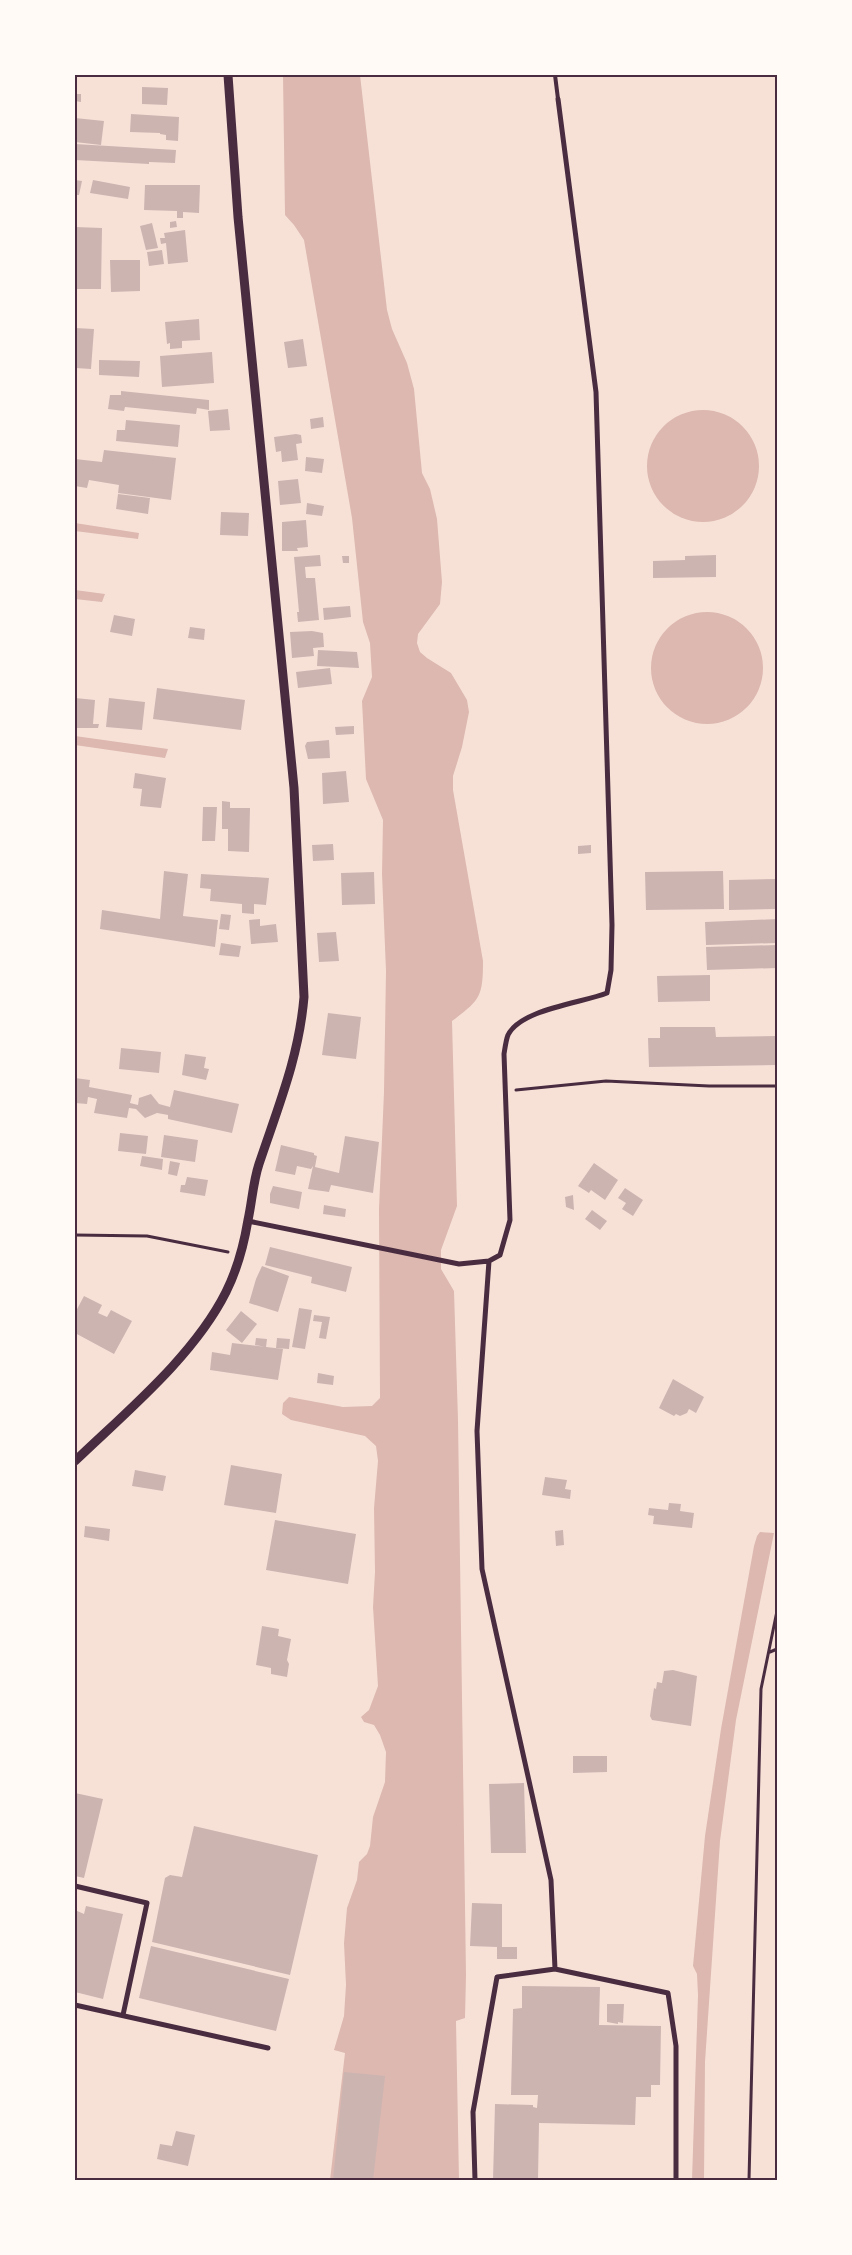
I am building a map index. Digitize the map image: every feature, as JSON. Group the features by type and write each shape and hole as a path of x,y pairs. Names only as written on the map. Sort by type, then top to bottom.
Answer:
{"street":[{"path":"75,1461 192,1344 212,1316 226,1291 240,1254 257,1170 294,1062 301,1030 304,996 294,788 238,217 228,75"},
{"path":"248,1221 459,1264 489,1260 500,1254 510,1220 504,1054 508,1034 517,1025 542,1012 607,993 612,970 596,392 558,99"},
{"path":"489,1260 477,1431 482,1569 551,1880 555,1969"},
{"path":"75,1886 147,1903 123,2015"},
{"path":"475,2180 473,2112 497,1977 555,1969 668,1993 676,2046 676,2180"},
{"path":"75,2005 268,2048"}],"lane":[{"path":"555,75 558,99"}],"path":[{"path":"505,1091 606,1081 709,1086 777,1086"},
{"path":"75,1234 147,1236 240,1254"},
{"path":"749,2180 761,1689 777,1611"},
{"path":"769,1652 777,1649"}],"shaded area":[{"path":"283,75 360,75 387,310 392,329 407,363 414,389 422,473 430,489 437,519 442,582 440,604 418,634 417,643 420,652 451,673 467,700 469,712 462,747 453,776 453,790 483,961 483,973 481,990 478,997 469,1008 452,1021 457,1206 441,1250 441,1269 454,1291 458,1420 466,1975 465,2018 456,2021 459,2180 330,2180 345,2053 334,2050 344,2016 346,1985 344,1943 347,1908 357,1880 359,1862 367,1854 370,1846 373,1817 385,1782 386,1752 380,1735 374,1725 364,1722 361,1717 369,1710 378,1686 373,1607 375,1572 374,1508 378,1461 376,1446 365,1436 291,1420 282,1414 283,1403 289,1397 343,1407 372,1406 380,1398 379,1209 384,1092 386,971 382,874 383,820 366,779 362,701 372,677 370,643 363,622 352,518 304,240 285,215"},
{"path":"703,410 724,415 742,427 754,445 759,466 754,487 742,505 724,517 703,522 682,517 664,505 652,487 647,466 652,445 664,427 682,415"},
{"path":"75,523 139,533 138,539 75,531"},
{"path":"75,590 105,594 102,602 75,599"},
{"path":"707,612 728,616 747,628 759,647 763,668 759,689 747,708 728,720 707,724 686,720 667,708 655,689 651,668 655,647 667,628 686,616"},
{"path":"75,736 168,749 165,758 75,745"},
{"path":"760,1532 774,1533 736,1720 720,1841 705,2062 704,2180 692,2180 698,1995 697,1974 693,1966 705,1836 721,1729 754,1546"}],"building":[{"path":"142,87 168,88 167,105 142,104"},
{"path":"75,94 81,94 81,102 75,101"},
{"path":"131,114 179,117 178,141 166,140 166,135 160,133 130,132"},
{"path":"75,118 104,121 101,145 75,142"},
{"path":"75,144 176,150 175,163 149,162 149,164 75,160"},
{"path":"75,180 82,181 79,195 75,195"},
{"path":"93,180 130,187 128,199 90,193"},
{"path":"145,185 200,185 199,213 183,212 183,218 177,218 177,211 144,210"},
{"path":"176,221 177,227 170,228 170,222"},
{"path":"152,223 158,248 146,250 140,226"},
{"path":"75,227 102,228 101,289 75,289"},
{"path":"185,230 188,262 168,264 166,243 161,244 160,238 165,238 164,233"},
{"path":"162,250 164,264 149,266 147,252"},
{"path":"110,260 140,260 140,291 111,292"},
{"path":"199,319 200,340 182,341 182,348 170,349 170,343 167,344 165,322"},
{"path":"75,328 94,329 91,369 75,368"},
{"path":"303,339 307,366 288,368 284,342"},
{"path":"212,352 214,383 162,387 160,356"},
{"path":"99,360 140,361 139,377 99,375"},
{"path":"121,391 209,400 209,410 197,408 196,414 125,407 124,411 108,409 110,395 121,395"},
{"path":"228,409 230,430 210,431 208,411"},
{"path":"323,417 324,427 311,429 310,419"},
{"path":"126,420 180,425 178,447 116,441 117,430 125,430"},
{"path":"301,435 302,443 296,444 298,460 282,462 281,451 276,452 274,437"},
{"path":"104,450 176,458 171,500 118,493 119,485 89,480 87,488 75,486 75,459 102,462"},
{"path":"306,457 324,459 322,473 305,471"},
{"path":"298,479 301,503 280,505 278,481"},
{"path":"118,494 150,498 148,514 116,509"},
{"path":"307,503 324,506 322,516 306,514"},
{"path":"221,512 249,513 248,536 220,535"},
{"path":"306,520 308,547 297,548 298,551 282,551 282,522"},
{"path":"320,555 321,566 305,567 306,578 315,578 319,620 298,622 297,612 299,612 294,557"},
{"path":"716,555 716,577 653,578 653,561 685,560 685,556"},
{"path":"342,556 349,556 349,563 343,563"},
{"path":"350,606 351,617 324,620 323,608"},
{"path":"114,615 135,619 132,636 110,632"},
{"path":"190,627 205,629 204,640 188,638"},
{"path":"312,631 323,633 324,647 313,648 314,656 292,658 290,632"},
{"path":"318,650 357,652 359,668 317,666"},
{"path":"330,668 332,684 298,688 296,672"},
{"path":"157,688 245,700 241,730 153,719"},
{"path":"75,698 95,700 93,724 99,724 98,728 75,728"},
{"path":"109,698 145,702 142,730 106,727"},
{"path":"354,726 354,734 336,735 335,727"},
{"path":"329,740 330,758 308,759 305,746 307,742"},
{"path":"346,771 349,802 323,804 322,773"},
{"path":"135,773 166,778 161,808 140,806 142,789 133,788"},
{"path":"222,801 230,802 230,808 250,808 249,852 228,851 228,829 222,829"},
{"path":"203,807 217,807 215,841 202,841"},
{"path":"333,844 334,860 313,861 312,845"},
{"path":"591,845 591,853 578,854 578,846"},
{"path":"164,871 188,874 183,916 218,920 215,947 100,929 102,910 160,919"},
{"path":"723,871 724,909 646,910 645,872"},
{"path":"374,872 375,904 342,905 341,873"},
{"path":"201,874 269,878 266,905 254,904 254,914 242,913 242,904 210,901 211,889 200,888"},
{"path":"777,879 777,909 729,910 729,880"},
{"path":"221,914 231,915 229,930 219,929"},
{"path":"260,919 260,926 276,924 278,942 251,944 249,920"},
{"path":"777,919 777,943 706,945 705,922"},
{"path":"336,932 339,961 319,962 317,933"},
{"path":"221,943 241,946 239,957 219,955"},
{"path":"777,945 777,968 707,970 706,947"},
{"path":"710,975 710,1001 658,1002 657,976"},
{"path":"328,1013 361,1017 356,1059 322,1055"},
{"path":"660,1027 715,1027 716,1037 777,1036 777,1065 649,1067 648,1038 660,1038"},
{"path":"121,1048 161,1052 159,1073 119,1069"},
{"path":"185,1054 206,1057 204,1068 209,1069 206,1080 182,1075"},
{"path":"75,1078 90,1080 89,1087 132,1095 130,1103 138,1105 139,1098 151,1094 159,1104 170,1107 174,1090 239,1104 232,1133 168,1119 168,1115 157,1113 145,1118 136,1109 129,1108 127,1118 94,1113 97,1099 88,1097 87,1104 75,1103"},
{"path":"120,1133 148,1136 146,1154 118,1151"},
{"path":"164,1135 198,1140 195,1162 161,1157"},
{"path":"345,1136 379,1142 373,1193 331,1185 329,1192 308,1189 313,1166 311,1169 297,1166 295,1175 275,1171 281,1145 314,1153 317,1156 315,1167 339,1173"},
{"path":"142,1156 163,1159 162,1170 140,1166"},
{"path":"170,1161 180,1163 177,1176 168,1174"},
{"path":"594,1163 618,1180 605,1200 591,1190 589,1193 578,1186"},
{"path":"187,1177 208,1180 205,1196 180,1192 181,1185 185,1185"},
{"path":"273,1186 302,1192 299,1209 270,1203 270,1194"},
{"path":"625,1188 643,1200 633,1216 622,1209 626,1203 618,1198"},
{"path":"573,1195 574,1210 566,1207 565,1197"},
{"path":"324,1205 346,1209 345,1217 323,1214"},
{"path":"592,1210 607,1221 600,1230 585,1219"},
{"path":"270,1247 352,1267 346,1292 311,1283 312,1277 265,1265"},
{"path":"262,1266 289,1276 278,1312 249,1303"},
{"path":"84,1296 102,1305 98,1313 107,1317 111,1310 132,1321 114,1354 75,1333 75,1313"},
{"path":"299,1308 312,1310 305,1349 292,1347"},
{"path":"241,1311 257,1324 242,1343 226,1330"},
{"path":"314,1315 330,1317 326,1339 319,1338 322,1322 313,1321"},
{"path":"256,1338 267,1339 266,1347 255,1345"},
{"path":"277,1338 290,1339 289,1349 276,1348"},
{"path":"232,1343 283,1349 278,1380 210,1370 212,1352 230,1355"},
{"path":"318,1373 334,1376 333,1385 317,1383"},
{"path":"673,1379 704,1397 696,1413 689,1409 687,1413 674,1416 659,1408"},
{"path":"231,1465 282,1474 276,1513 224,1505"},
{"path":"135,1470 166,1476 163,1491 132,1486"},
{"path":"545,1477 567,1480 565,1489 571,1490 570,1499 542,1495"},
{"path":"669,1503 681,1504 680,1511 694,1513 692,1528 653,1524 654,1516 648,1515 649,1508 668,1510"},
{"path":"275,1520 356,1534 348,1584 266,1570"},
{"path":"85,1526 110,1529 109,1541 84,1537"},
{"path":"563,1530 564,1545 556,1546 555,1531"},
{"path":"262,1626 279,1629 278,1636 291,1639 287,1660 289,1664 287,1677 271,1674 271,1668 256,1665"},
{"path":"673,1670 697,1676 691,1726 652,1720 650,1716 654,1688 656,1689 657,1682 662,1683 664,1671"},
{"path":"573,1756 607,1756 607,1772 573,1773"},
{"path":"524,1783 526,1853 491,1853 489,1784"},
{"path":"75,1793 103,1799 84,1878 75,1876"},
{"path":"194,1826 318,1855 290,1975 152,1942 165,1878 170,1875 182,1877"},
{"path":"472,1903 502,1904 502,1947 517,1947 517,1959 497,1959 497,1947 470,1946"},
{"path":"86,1906 123,1914 103,1999 75,1992 75,1910 84,1914"},
{"path":"151,1946 289,1979 276,2031 139,1998"},
{"path":"522,1986 600,1987 599,2025 661,2026 660,2085 651,2085 651,2097 636,2097 635,2125 539,2123 538,2180 493,2180 495,2104 533,2105 533,2107 537,2108 538,2095 511,2095 513,2009 522,2008"},
{"path":"607,2004 624,2004 623,2023 607,2022"},
{"path":"344,2072 385,2076 373,2180 333,2180"},
{"path":"176,2131 195,2135 188,2166 157,2159 160,2144 172,2146"}]}
